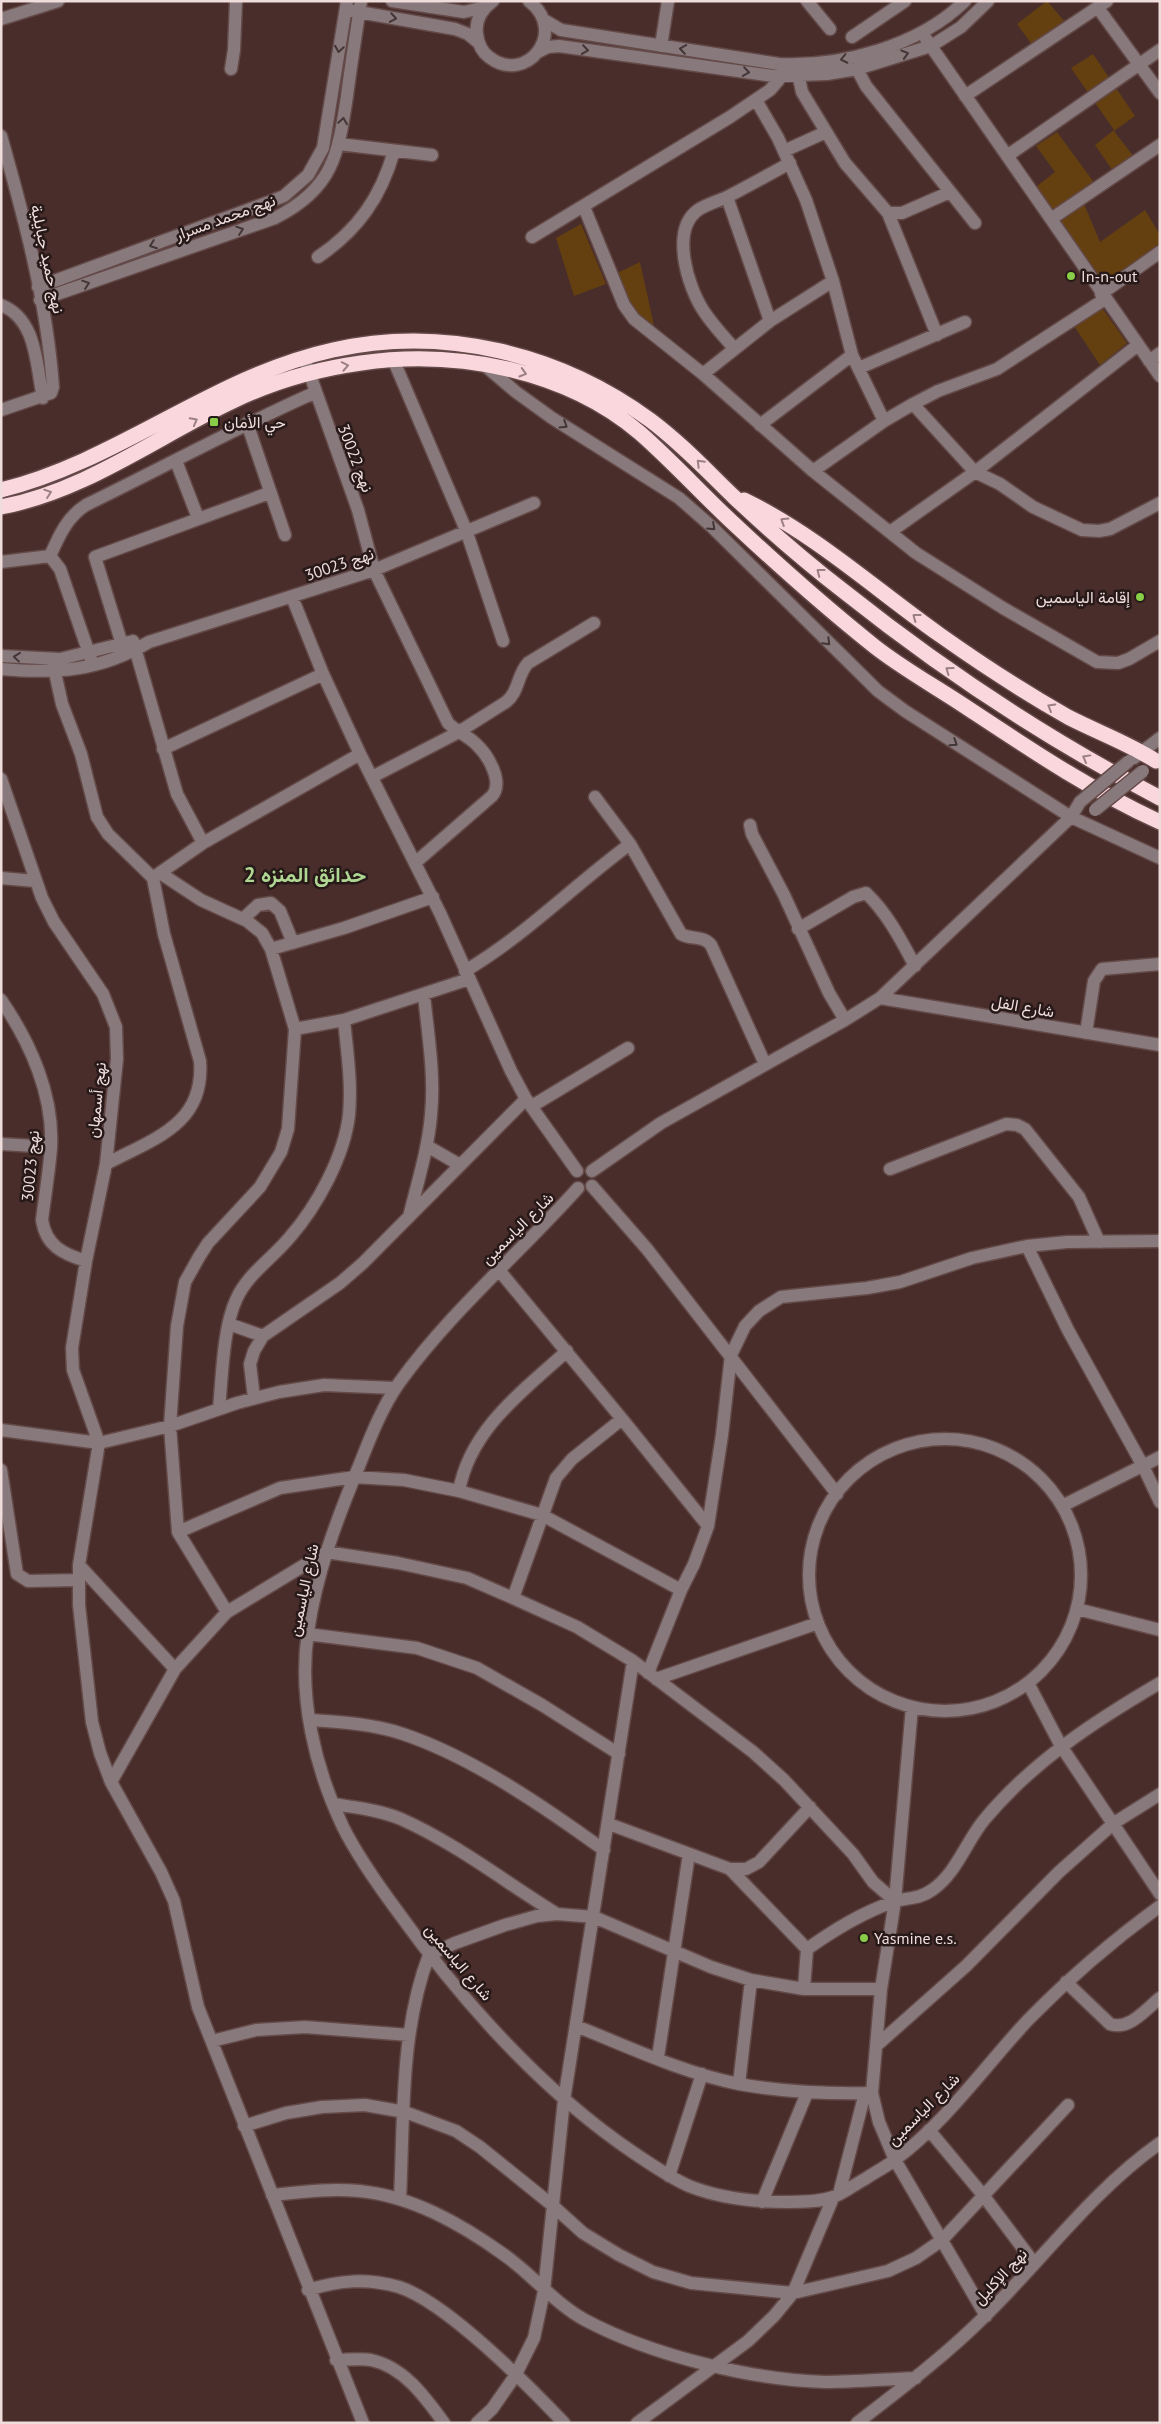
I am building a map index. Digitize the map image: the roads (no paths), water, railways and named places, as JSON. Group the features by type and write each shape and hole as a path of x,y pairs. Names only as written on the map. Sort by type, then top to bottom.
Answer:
{"highway":[{"path":"1,490 77,465 247,378 304,358 358,346 428,342 485,347 536,360 591,383 650,420 689,451 731,494 790,549 881,621 956,675 1074,752 1160,798"},
{"path":"1,507 50,493 85,479 231,401 262,388 309,375 345,366 428,358 505,368 553,383 584,397 639,432 777,565 877,648 1062,771 1160,822"},
{"path":"731,494 770,512 809,537 940,635 1024,691 1069,717 1158,761"}],"street":[{"path":"1,19 58,1"},
{"path":"230,69 234,50 236,1"},
{"path":"392,1 464,12 489,4"},
{"path":"661,46 668,1"},
{"path":"807,1 830,29"},
{"path":"852,37 906,1"},
{"path":"532,237 584,207 756,100 770,90 782,76 797,70 847,59 922,33 947,17 965,1"},
{"path":"532,3 544,20 561,30 779,64 797,70 857,69 931,46 961,27 988,1"},
{"path":"478,43 478,20 489,4"},
{"path":"346,5 455,29 468,34 478,43 487,56 501,64 525,62 548,47 559,46 782,76"},
{"name":"نهج محمد مسرار","path":"38,287 269,202 296,186 308,175 323,148 346,5"},
{"path":"965,96 1102,5 1138,65 1160,93"},
{"name":"نهج محمد مسرار","path":"40,300 275,218 304,200 321,182 334,160 339,144 360,7"},
{"path":"538,52 544,40 544,20"},
{"path":"922,33 1103,297 1138,345 1155,357 1160,376"},
{"path":"1007,156 1160,50"},
{"path":"857,69 866,86 975,223"},
{"path":"797,70 802,92 845,163 888,213 937,335"},
{"path":"756,100 787,157 806,200 833,281 852,355 884,421"},
{"path":"734,348 714,327 701,308 691,287 686,269 683,241 686,225 698,211 727,197 826,132"},
{"name":"نهج حميد جبايلية","path":"1,136 22,213 38,287 50,358 48,394"},
{"path":"339,144 432,156"},
{"path":"1051,219 1160,145"},
{"path":"318,257 354,229 368,211 383,185 394,151"},
{"path":"888,213 902,213 950,192"},
{"path":"727,197 770,321"},
{"path":"584,207 629,314 703,374 813,471 916,553 1003,608 1097,662 1118,663 1129,659 1160,641"},
{"path":"813,471 884,421 913,404 938,391 998,369 1103,297 1160,252"},
{"path":"703,374 770,321 833,281"},
{"path":"1,305 12,310 26,324 48,394 1,410"},
{"path":"859,368 965,322"},
{"path":"890,532 975,472 1138,345"},
{"path":"760,425 852,355"},
{"name":"نهج 30022","path":"304,358 314,392 358,510 374,570 448,723 457,732 476,744 496,776 496,791 416,862"},
{"path":"393,360 466,530 504,641"},
{"path":"484,364 516,392 552,418 679,498 711,526 878,691 905,712 1070,817 1160,858"},
{"path":"50,556 75,512 86,505 176,461 247,423 314,392"},
{"path":"913,404 975,472 1000,484 1033,507 1082,530 1099,531 1110,529 1160,502"},
{"path":"247,423 285,535"},
{"path":"176,461 198,518"},
{"path":"203,843 177,794 129,647 95,557 270,493"},
{"name":"نهج 30023","path":"1,669 54,672 374,570 534,503"},
{"path":"1,562 50,556"},
{"path":"50,556 60,568 92,659"},
{"path":"292,597 323,674 360,754 433,897 511,1071 529,1103 577,1171"},
{"path":"372,777 457,732 512,697 524,667 528,663 594,623"},
{"name":"نهج 30023","path":"1,656 92,659"},
{"path":"52,659 62,704 81,754 97,817 108,834 156,876 201,900 243,918 262,933 271,949 294,1029 288,1122 281,1152 260,1187 208,1242 185,1282 177,1326 170,1426 178,1532 227,1612"},
{"path":"163,749 323,674"},
{"path":"592,1171 661,1123 845,1020 880,998 1070,817 1080,802 1160,738"},
{"path":"156,876 203,843 360,754"},
{"path":"1070,817 1095,810 1158,761"},
{"name":"نهج أسمهان","path":"3,787 35,881 54,922 103,994 116,1028 117,1059 106,1164 86,1261 72,1348 74,1370 99,1443"},
{"path":"595,797 630,844 681,934 690,938 704,939 711,945 765,1064"},
{"path":"750,825 752,834 784,895 829,994 845,1020"},
{"path":"294,1029 344,1020 424,995 467,975 520,935 591,874 630,844"},
{"path":"106,1164 163,1134 186,1116 198,1093 201,1078 200,1062 164,934 156,876"},
{"path":"1,878 35,881"},
{"path":"798,929 853,896 866,893 895,928 915,966"},
{"path":"271,949 344,928 433,897"},
{"path":"243,918 258,905 271,903 280,911 293,943"},
{"path":"1086,1033 1094,981 1098,972 1107,968 1160,964"},
{"path":"409,1217 427,1146 431,1114 432,1063 424,995"},
{"name":"شارع الفل","path":"880,998 1160,1045"},
{"name":"نهج 30023","path":"1,1000 22,1033 35,1063 46,1099 51,1147 42,1220 44,1230 56,1248 64,1254 86,1261"},
{"path":"219,1409 229,1324 236,1298 250,1277 288,1240 303,1222 321,1194 336,1159 349,1116 350,1082 344,1020"},
{"path":"254,1398 250,1381 250,1364 254,1351 263,1336 340,1283 364,1263 460,1165 529,1103 628,1048"},
{"path":"890,1169 1006,1124 1017,1125 1025,1129 1079,1197 1099,1242"},
{"path":"1,1144 51,1147"},
{"path":"427,1146 460,1165"},
{"path":"584,1168 592,1171 595,1179 592,1186 586,1190 578,1188 573,1180 577,1171 584,1168"},
{"path":"592,1186 648,1249 837,1494"},
{"name":"شارع الياسمين","path":"578,1188 471,1297 395,1388 368,1443 326,1552 307,1634 306,1686 310,1720 323,1777 344,1828 375,1880 429,1955 454,1985 564,2100 612,2138 669,2176 695,2188 762,2202 808,2202 836,2196 895,2160 929,2130 1026,2022 1066,1982 1115,1939 1160,1906"},
{"path":"652,1676 681,1590 694,1564 708,1526 722,1436 731,1355 749,1321 759,1311 781,1297 900,1282 972,1258 1027,1246 1160,1241"},
{"path":"1027,1246 1068,1330 1143,1466 1160,1502"},
{"path":"498,1269 567,1351 708,1526"},
{"path":"229,1324 263,1336"},
{"path":"459,1491 469,1456 492,1421 567,1351"},
{"path":"1,1430 99,1443 170,1426 254,1398 324,1385 395,1388"},
{"path":"513,1598 549,1493 560,1472 589,1443 622,1419"},
{"path":"948,1440 979,1444 1020,1462 1044,1482 1062,1506 1072,1526 1079,1548 1081,1579 1077,1609 1059,1650 1050,1662 1028,1683 1001,1699 972,1708 942,1711 912,1706 883,1696 858,1679 837,1657 818,1623 810,1587 810,1557 818,1527 837,1494 863,1467 889,1452 918,1442 948,1440"},
{"path":"99,1443 79,1565 79,1605 88,1697 100,1753 110,1782 161,1872 174,1901 198,2007 362,2423"},
{"path":"1062,1506 1160,1457"},
{"path":"1,1470 17,1574 28,1581 79,1580"},
{"path":"178,1532 280,1488 354,1477 404,1480 459,1491 542,1515 681,1590"},
{"path":"110,1782 175,1669 227,1612 326,1552 398,1562 467,1578 577,1626 633,1661 753,1752 810,1807 853,1854 873,1882 895,1901"},
{"path":"79,1565 175,1669"},
{"path":"1077,1609 1160,1630"},
{"path":"652,1676 818,1623"},
{"path":"307,1634 417,1648 477,1668 542,1705 619,1754"},
{"path":"477,2423 492,2409 516,2376 534,2338 544,2291 564,2100 609,1824 633,1661"},
{"path":"1028,1683 1061,1746 1160,1894"},
{"path":"807,1950 836,1928 895,1901 915,1899 933,1890 951,1871 984,1821 1061,1746 1160,1683"},
{"path":"637,2423 712,2365 748,2341 774,2316 793,2293 836,2196 868,2093 876,2046 881,1989 895,1901 912,1706"},
{"path":"310,1720 348,1722 402,1734 444,1750 555,1814 604,1850"},
{"path":"876,2046 966,1966 1059,1872 1114,1823 1160,1794"},
{"path":"334,1804 376,1811 400,1819 469,1855 557,1914"},
{"path":"609,1824 730,1869 746,1869 759,1862 810,1807"},
{"path":"658,2058 689,1854"},
{"path":"730,1869 807,1950 804,1989"},
{"path":"400,2198 410,2035 420,1981 429,1955 455,1943 537,1916 557,1914 594,1917 710,1968 751,1980 804,1989 881,1989"},
{"path":"739,2084 751,1980"},
{"path":"1066,1982 1110,2024 1118,2027 1129,2024 1160,1998"},
{"path":"576,2026 702,2074 739,2084 807,2093 868,2093"},
{"path":"212,2041 256,2030 305,2027 410,2035"},
{"path":"669,2176 702,2074"},
{"path":"762,2202 807,2093"},
{"path":"868,2093 895,2160 986,2316"},
{"path":"244,2126 286,2113 322,2107 365,2105 405,2112 456,2131 480,2147 552,2204 583,2233 619,2255 653,2272 691,2282 793,2293 888,2272 916,2258 942,2240 1068,2105"},
{"path":"929,2130 983,2195 1034,2263"},
{"name":"نهج الإكليل","path":"857,2423 916,2378 986,2316 1102,2193 1160,2143"},
{"path":"272,2194 359,2191 400,2198 446,2218 504,2254 544,2291 584,2319 624,2338 712,2365 761,2376 825,2382 916,2378"},
{"path":"308,2290 336,2281 367,2281 400,2288 434,2306 468,2332 564,2423"},
{"path":"336,2360 370,2360 394,2368 422,2393 444,2423"}],"place":[{"name":"In-n-out","path":"1071,276"},
{"name":"حي الأمان","path":"214,422"},
{"name":"إقامة الياسمين","path":"1140,597"},
{"name":"Yasmine e.s.","path":"864,1938"}],"district":[{"name":"حدائق المنزه 2","path":"305,875"}]}
